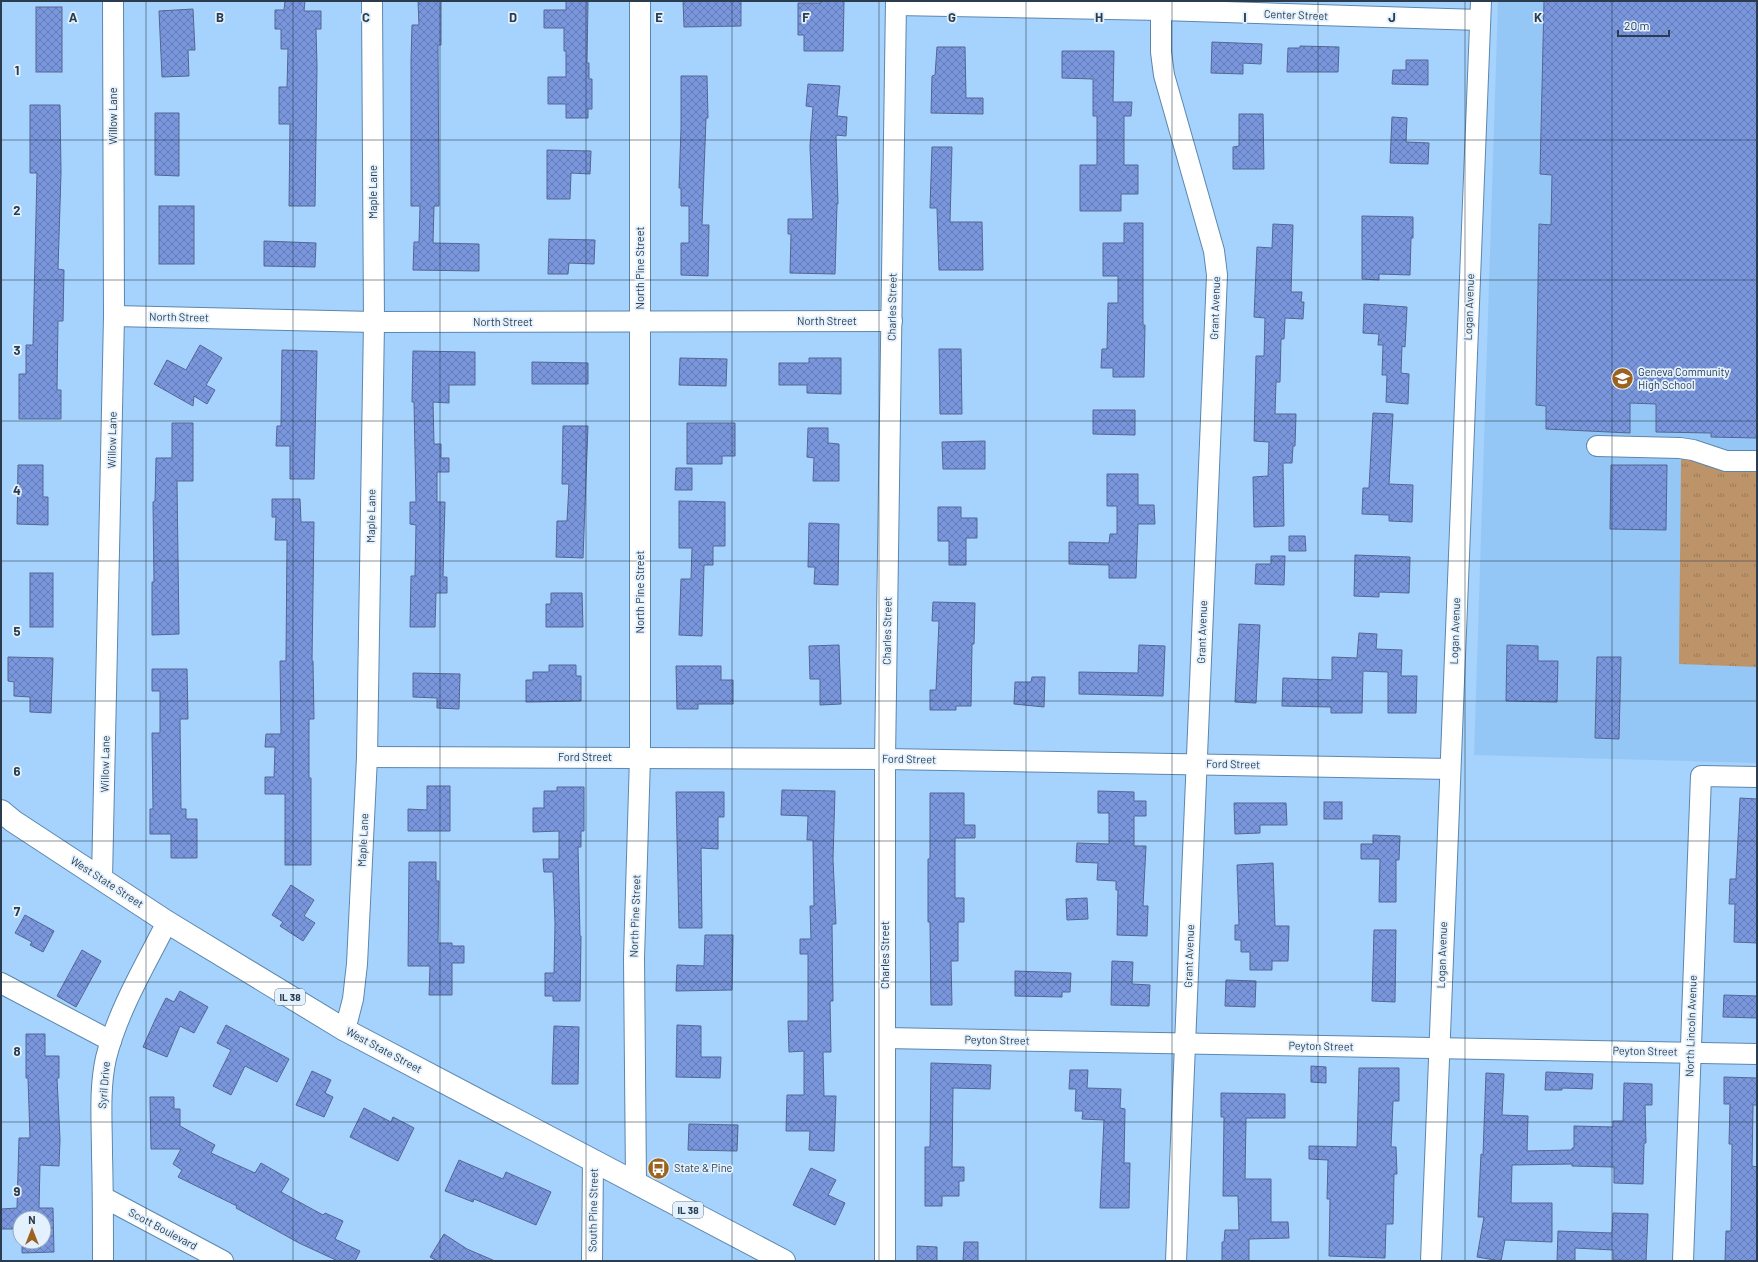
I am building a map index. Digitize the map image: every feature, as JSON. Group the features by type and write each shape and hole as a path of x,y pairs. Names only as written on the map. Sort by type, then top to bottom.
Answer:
{"main road":[{"name":"West State Street","path":"1,811 13,821 167,922 345,1030 784,1261"}],"street":[{"name":"Willow Lane","path":"102,880 114,316 113,1"},
{"name":"Maple Lane","path":"345,1030 353,999 357,964 367,757 374,322 372,1"},
{"name":"North Pine Street","path":"636,1182 634,958 640,757 640,1"},
{"name":"Center Street","path":"896,3 1161,10 1481,11"},
{"name":"Charles Street","path":"885,1261 885,759 896,3"},
{"name":"Grant Avenue","path":"1161,10 1161,52 1164,75 1214,251 1217,275 1176,1261"},
{"name":"Logan Avenue","path":"1431,1261 1481,11"},
{"name":"North Street","path":"114,316 374,322 892,321"},
{"path":"1597,446 1680,448 1693,450 1726,461 1757,462"},
{"name":"Ford Street","path":"367,757 885,759 1450,768"},
{"name":"North Lincoln Avenue","path":"1683,1261 1701,776 1757,777"},
{"name":"Syril Drive","path":"103,1261 102,1091 106,1059 111,1041 126,1004 167,922"},
{"path":"1,983 111,1041"},
{"name":"Peyton Street","path":"885,1038 1757,1054"},
{"name":"South Pine Street","path":"592,1261 593,1160"},
{"name":"Scott Boulevard","path":"103,1197 223,1261"}],"shaded area":[{"name":"Geneva Community High School","path":"1498,1 1757,1 1757,763 1474,755"}],"green space":[{"path":"1681,458 1757,472 1757,667 1679,664"}],"building":[{"path":"285,1 305,1 304,11 321,11 321,29 316,29 317,66 315,206 289,206 290,124 279,124 279,87 287,87 288,49 281,49 281,29 275,29 275,10 284,10"},
{"path":"418,1 441,1 441,45 438,45 439,206 434,206 433,243 479,244 479,271 413,270 414,242 419,242 420,206 411,206 411,60 412,25 419,25"},
{"path":"566,1 588,1 587,63 589,63 589,79 592,79 592,109 588,109 588,118 566,118 566,104 548,104 548,77 566,77 566,51 564,51 564,28 544,28 544,10 566,10"},
{"path":"683,1 741,1 741,26 684,27"},
{"path":"821,1 844,1 843,51 804,51 804,35 798,35 798,3 821,3"},
{"path":"1544,1 1757,1 1757,438 1711,437 1711,433 1656,432 1656,404 1630,403 1630,433 1546,429 1546,406 1536,405 1539,224 1551,225 1552,175 1540,174"},
{"path":"36,7 62,7 62,72 36,72"},
{"path":"193,9 195,50 188,50 189,76 162,77 159,11"},
{"path":"1212,42 1262,44 1261,64 1243,63 1243,74 1211,73"},
{"path":"1300,46 1339,47 1338,72 1287,72 1288,48 1300,48"},
{"path":"937,47 965,47 966,98 983,98 983,114 931,113 932,76 935,75"},
{"path":"1062,51 1114,51 1113,102 1132,102 1131,116 1124,116 1124,165 1138,165 1138,194 1121,194 1121,211 1080,211 1080,165 1097,165 1097,116 1093,116 1093,79 1062,78"},
{"path":"1406,60 1428,60 1428,85 1392,84 1393,70 1406,70"},
{"path":"681,76 707,76 708,118 706,118 702,225 709,225 708,276 681,275 681,243 689,243 689,206 681,206 681,188 679,188"},
{"path":"808,84 840,86 837,116 847,117 846,136 836,135 838,204 835,274 790,273 791,234 788,234 788,219 813,219 810,146 813,107 806,106"},
{"path":"30,105 60,105 61,173 58,269 64,270 63,321 58,321 57,390 61,390 61,419 19,419 19,374 26,374 26,345 33,345 37,173 30,173"},
{"path":"155,113 179,113 179,176 155,175"},
{"path":"1239,114 1263,114 1264,169 1233,169 1233,147 1239,146"},
{"path":"1392,117 1407,118 1406,142 1429,143 1428,164 1390,163"},
{"path":"932,147 952,147 950,222 982,222 983,270 939,270 937,208 930,208"},
{"path":"547,150 591,151 590,174 571,173 570,199 547,199"},
{"path":"159,206 194,206 194,264 159,264"},
{"path":"1362,216 1413,217 1410,275 1379,274 1379,280 1362,279"},
{"path":"1124,223 1143,223 1143,325 1145,325 1144,377 1113,377 1113,368 1101,368 1102,349 1107,349 1108,303 1118,303 1118,276 1103,276 1103,243 1124,243"},
{"path":"1273,224 1293,225 1291,292 1302,292 1301,302 1304,302 1303,319 1285,318 1284,339 1281,339 1280,382 1276,382 1275,414 1296,414 1295,446 1293,446 1292,463 1283,463 1284,526 1254,527 1253,477 1268,476 1269,442 1254,441 1256,356 1264,356 1265,318 1254,317 1257,247 1272,248"},
{"path":"549,239 595,240 594,264 569,263 568,274 548,274"},
{"path":"264,241 316,243 315,267 264,266"},
{"path":"1364,304 1407,307 1405,347 1402,346 1401,373 1409,374 1408,404 1386,402 1387,375 1382,375 1383,345 1378,345 1379,334 1363,333"},
{"path":"200,345 222,358 206,385 215,390 207,404 194,396 193,406 154,384 167,360 186,370"},
{"path":"939,349 961,349 962,414 940,414"},
{"path":"282,350 317,351 314,479 290,479 290,446 276,446 277,426 281,426"},
{"path":"413,351 475,352 475,385 449,385 449,403 433,402 434,444 441,444 441,458 449,458 449,472 437,472 437,502 445,502 443,577 447,577 447,593 436,593 435,627 410,627 411,576 415,576 416,525 410,524 410,502 416,502 414,402 412,402"},
{"path":"680,358 727,359 726,386 679,385"},
{"path":"809,358 841,358 841,394 807,393 807,385 779,385 779,363 809,363"},
{"path":"532,362 588,363 588,384 532,384"},
{"path":"1093,410 1135,410 1135,435 1093,434"},
{"path":"1373,413 1393,414 1389,484 1413,485 1412,522 1389,521 1389,515 1362,514 1363,488 1369,488"},
{"path":"172,423 193,423 193,481 177,481 179,634 152,635 152,582 154,582 153,502 155,501 156,458 172,458"},
{"path":"687,423 735,423 735,456 722,456 722,464 687,464"},
{"path":"563,426 588,426 583,558 556,557 557,521 567,521 569,484 562,484"},
{"path":"808,428 828,428 828,443 839,444 839,481 813,481 814,458 807,457"},
{"path":"985,441 985,469 943,469 942,442"},
{"path":"18,465 43,465 43,497 48,497 48,525 17,524"},
{"path":"1611,465 1667,465 1666,530 1610,529"},
{"path":"676,468 692,468 692,490 675,490"},
{"path":"1107,474 1138,474 1138,505 1154,505 1155,524 1138,524 1136,578 1109,578 1109,565 1069,564 1069,542 1109,543 1110,534 1117,534 1117,506 1107,506"},
{"path":"272,499 300,499 301,522 314,522 312,661 314,719 309,719 311,865 285,865 285,794 265,794 265,777 274,777 275,747 265,747 266,734 281,734 280,661 286,661 287,540 275,540 276,517 272,517"},
{"path":"679,501 725,502 725,546 713,546 713,565 704,565 702,636 679,635 681,579 691,579 692,548 679,548"},
{"path":"938,507 961,507 961,518 977,518 977,538 966,538 966,565 949,565 949,541 938,541"},
{"path":"809,523 839,524 838,585 814,584 815,567 808,567"},
{"path":"1289,536 1305,536 1306,551 1289,551"},
{"path":"1355,555 1410,557 1409,593 1379,592 1379,597 1354,596"},
{"path":"1271,556 1285,556 1284,585 1255,584 1256,564 1271,564"},
{"path":"30,573 53,573 53,627 30,627"},
{"path":"551,593 582,593 583,627 546,627 546,604 551,604"},
{"path":"933,602 975,603 974,644 972,644 971,706 956,706 956,710 930,710 930,690 936,690 939,621 932,621"},
{"path":"1239,624 1260,625 1256,703 1235,702"},
{"path":"1359,633 1377,634 1376,649 1402,650 1401,676 1417,676 1416,713 1388,713 1388,672 1363,671 1362,713 1331,713 1331,707 1282,706 1283,678 1332,680 1332,657 1357,658"},
{"path":"839,645 841,704 820,705 820,679 810,679 809,646"},
{"path":"1139,645 1165,646 1163,696 1079,694 1079,672 1138,673"},
{"path":"1507,645 1538,646 1538,661 1558,661 1557,702 1506,701"},
{"path":"8,657 53,658 51,713 30,712 30,697 14,696 14,682 8,681"},
{"path":"1597,657 1621,657 1619,739 1595,738"},
{"path":"549,665 576,665 576,676 581,676 581,701 526,702 526,680 533,680 533,672 549,672"},
{"path":"676,666 721,666 721,680 733,680 733,704 698,704 698,709 677,709"},
{"path":"152,669 187,669 188,719 180,719 181,809 186,809 186,819 197,819 197,858 171,858 171,834 150,834 150,809 153,809 152,733 160,733 160,691 152,691"},
{"path":"413,673 460,674 459,709 437,708 437,698 413,697"},
{"path":"1032,677 1045,677 1044,707 1014,704 1015,682 1031,682"},
{"path":"427,786 450,786 450,831 408,831 408,809 427,810"},
{"path":"557,787 584,787 584,831 581,831 581,847 578,847 581,936 580,1001 553,1001 553,996 545,996 545,973 554,973 555,924 553,872 544,872 543,859 559,859 559,831 533,832 533,808 544,808 544,791 557,791"},
{"path":"782,790 835,791 833,859 836,924 832,924 833,1001 830,1001 831,1052 823,1052 824,1096 836,1096 834,1151 809,1150 810,1131 786,1131 787,1095 804,1095 804,1051 789,1052 788,1021 808,1021 808,954 800,954 800,939 811,939 810,906 814,906 813,840 807,840 808,816 781,815"},
{"path":"1098,791 1134,792 1134,801 1146,801 1146,816 1134,816 1134,846 1146,846 1143,906 1148,906 1147,936 1117,935 1118,890 1116,890 1116,881 1097,880 1098,863 1076,862 1077,843 1109,844 1109,813 1098,813"},
{"path":"676,792 724,792 724,817 718,817 718,849 701,848 702,928 679,928"},
{"path":"930,793 964,793 964,825 975,825 975,838 955,838 955,898 964,898 964,922 958,922 958,961 951,961 952,1005 931,1005 930,922 928,922"},
{"path":"1740,798 1757,799 1757,943 1734,942 1735,904 1729,904 1730,879 1736,879"},
{"path":"1324,802 1342,802 1342,819 1324,819"},
{"path":"1234,803 1286,803 1287,825 1260,825 1260,833 1235,834"},
{"path":"1373,835 1400,836 1399,860 1396,860 1396,902 1379,902 1380,859 1361,859 1361,844 1373,844"},
{"path":"409,862 436,862 436,881 439,881 438,943 452,943 452,946 464,946 464,963 452,963 452,995 429,995 430,966 408,966"},
{"path":"1273,863 1275,926 1289,926 1288,961 1272,961 1272,970 1250,970 1250,952 1241,952 1241,940 1235,940 1235,925 1239,925 1237,865"},
{"path":"291,885 314,900 304,916 315,923 303,941 280,926 283,922 272,915"},
{"path":"1087,898 1088,919 1067,920 1066,899"},
{"path":"25,915 54,931 43,952 30,945 32,942 15,933"},
{"path":"1374,930 1396,930 1395,1002 1372,1001"},
{"path":"705,935 733,935 732,990 676,991 677,965 704,966"},
{"path":"82,950 101,961 76,1007 57,996"},
{"path":"1112,961 1133,962 1132,984 1150,985 1149,1006 1111,1005"},
{"path":"1015,971 1071,973 1070,992 1062,992 1062,997 1015,996"},
{"path":"1226,980 1256,981 1255,1007 1225,1006"},
{"path":"180,991 208,1007 194,1033 180,1026 167,1057 143,1047 166,998 174,1002"},
{"path":"1724,995 1757,996 1757,1018 1723,1017"},
{"path":"226,1025 289,1059 277,1082 245,1066 231,1095 213,1086 231,1050 217,1043"},
{"path":"677,1025 701,1026 701,1057 721,1057 720,1078 676,1077"},
{"path":"554,1026 579,1027 578,1084 552,1084"},
{"path":"26,1034 45,1034 45,1056 59,1056 59,1078 57,1078 60,1139 59,1166 40,1165 39,1208 53,1208 54,1252 22,1253 22,1250 52,1250 52,1210 12,1210 12,1229 1,1229 1,1209 17,1208 19,1138 30,1138 28,1078 26,1078"},
{"path":"931,1063 991,1065 990,1089 953,1088 952,1167 964,1167 964,1181 959,1181 959,1196 942,1196 942,1206 925,1206 925,1147 930,1147"},
{"path":"1311,1066 1326,1067 1326,1083 1311,1082"},
{"path":"1359,1068 1399,1068 1399,1101 1393,1101 1391,1147 1396,1147 1397,1174 1394,1174 1393,1224 1386,1224 1385,1258 1329,1256 1330,1199 1327,1199 1328,1160 1309,1159 1309,1146 1357,1147"},
{"path":"1070,1070 1088,1070 1087,1088 1121,1089 1120,1108 1125,1109 1124,1163 1130,1163 1129,1208 1100,1208 1104,1120 1082,1119 1083,1111 1075,1111 1076,1089 1069,1089"},
{"path":"312,1071 331,1080 325,1093 333,1097 324,1117 296,1105"},
{"path":"1546,1072 1593,1074 1592,1089 1562,1088 1562,1090 1545,1090"},
{"path":"1486,1073 1504,1074 1502,1115 1528,1116 1527,1151 1572,1150 1572,1148 1574,1148 1574,1126 1613,1127 1613,1121 1623,1121 1624,1083 1652,1084 1652,1105 1645,1105 1646,1143 1644,1143 1643,1184 1614,1183 1614,1167 1572,1166 1572,1164 1512,1165 1511,1203 1552,1203 1552,1242 1505,1240 1501,1261 1477,1257 1484,1217 1478,1217 1481,1154 1483,1155"},
{"path":"1724,1077 1757,1078 1757,1105 1753,1105 1752,1166 1757,1167 1757,1261 1725,1261 1726,1231 1731,1231 1732,1144 1729,1144 1730,1104 1724,1104"},
{"path":"1221,1093 1285,1094 1285,1118 1246,1118 1245,1179 1271,1179 1271,1222 1288,1222 1289,1238 1249,1239 1249,1261 1222,1261 1222,1242 1224,1242 1225,1230 1239,1230 1238,1196 1223,1196 1224,1117 1221,1117"},
{"path":"150,1097 174,1097 174,1109 180,1109 180,1126 215,1145 211,1153 255,1173 261,1163 289,1179 281,1192 323,1215 325,1213 343,1221 335,1239 360,1251 355,1261 338,1261 299,1243 236,1208 237,1206 178,1177 182,1170 173,1164 181,1149 151,1149"},
{"path":"364,1108 391,1122 393,1117 414,1128 398,1161 350,1137"},
{"path":"689,1124 738,1125 737,1151 688,1150"},
{"path":"459,1160 503,1179 506,1172 551,1192 536,1225 474,1199 473,1202 445,1191"},
{"path":"811,1168 836,1180 828,1195 845,1203 835,1225 793,1205"},
{"path":"1613,1213 1648,1214 1646,1261 1613,1260 1613,1250 1575,1248 1575,1261 1557,1261 1558,1231 1612,1233"},
{"path":"444,1234 467,1249 495,1261 437,1261 430,1257"},
{"path":"964,1242 978,1242 978,1261 963,1261"},
{"path":"917,1246 937,1247 937,1261 917,1261"}],"place":[{"name":"Geneva Community High School","path":"1622,378"},
{"name":"State & Pine","path":"658,1168"}]}
